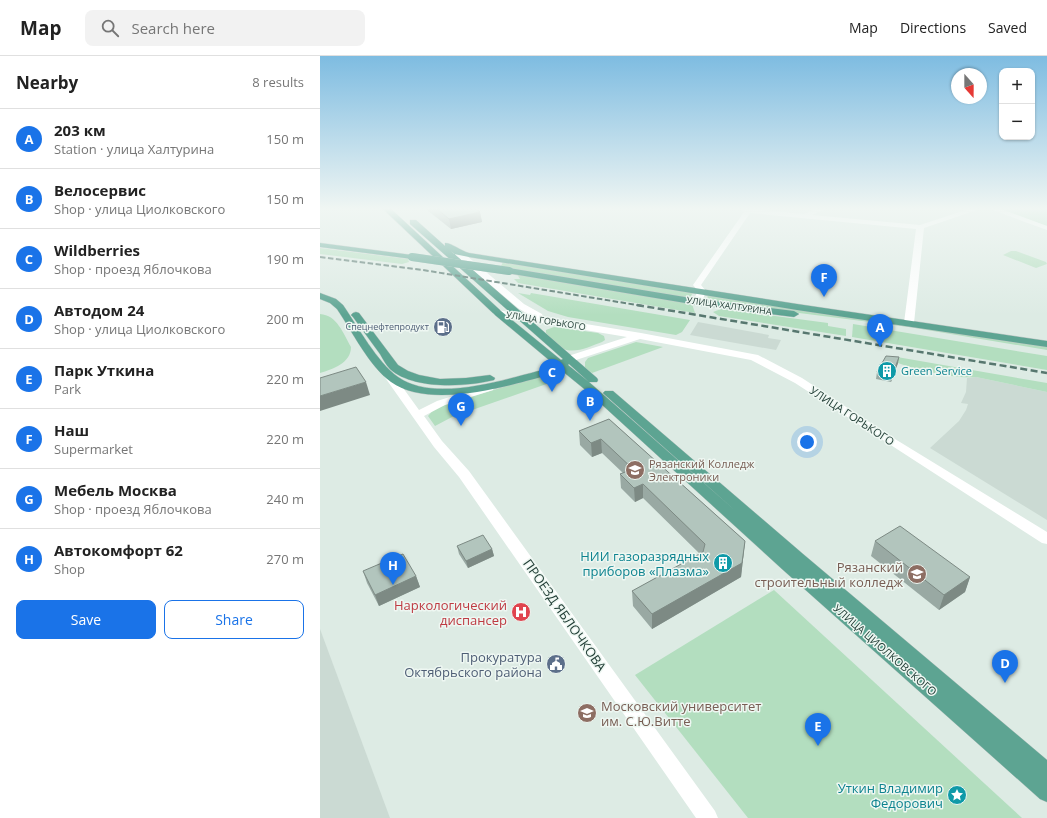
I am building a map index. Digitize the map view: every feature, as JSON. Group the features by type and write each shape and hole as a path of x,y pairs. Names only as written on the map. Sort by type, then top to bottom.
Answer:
{"main road":[{"name":"УЛИЦА ЦИОЛКОВСКОГО","path":"424,244 498,314 562,362 792,553 1047,772"},
{"name":"УЛИЦА ЦИОЛКОВСКОГО","path":"438,244 519,316 562,362 592,390 1047,792"},
{"name":"УЛИЦА ЦИОЛКОВСКОГО","path":"445,244 457,252"},
{"name":"УЛИЦА ХАЛТУРИНА","path":"320,245 509,271 697,302 852,321 1047,352"},
{"name":"УЛИЦА ХАЛТУРИНА","path":"457,252 797,307 1047,344"},
{"path":"320,292 333,295 345,301 394,367 416,378 442,382 477,380 513,374 562,362"},
{"name":"ПРОЕЗД ЯБЛОЧКОВА","path":"320,296 333,301 340,307 389,376 405,385 438,391 496,386 538,374 562,362"}],"street":[{"path":"697,302 702,291 697,285 724,244"},
{"path":"909,323 918,244"},
{"path":"457,252 521,306 553,321"},
{"name":"УЛИЦА ГОРЬКОГО","path":"498,314 553,321 740,353 769,363 1047,539"},
{"name":"УЛИЦА ГОРЬКОГО","path":"562,362 641,336"},
{"name":"ПРОЕЗД ЯБЛОЧКОВА","path":"389,376 438,444 464,474 708,818"},
{"name":"ПРОЕЗД ЯБЛОЧКОВА","path":"418,415 441,403 496,386"}],"shaded area":[{"path":"698,322 769,335 768,338 781,340 776,350 690,335"},
{"path":"976,377 1047,392 1047,520 930,448 959,421 968,404 961,403 966,392 967,378"},
{"path":"320,629 390,818 320,818"}],"green space":[{"path":"320,248 408,259 409,262 402,264 320,254"},
{"path":"1011,251 1016,251 1046,262 1047,264 1036,268 1003,255"},
{"path":"503,262 693,293 689,299 500,268"},
{"path":"517,274 692,304 695,313 518,283 514,279 520,279"},
{"path":"518,293 530,295 531,293 690,320 682,332 676,335 568,317 548,311"},
{"path":"709,295 1047,346 1047,350 909,327 714,302 707,297"},
{"path":"721,309 828,323 828,326 846,329 846,336 719,316 713,312"},
{"path":"320,314 326,315 335,321 351,347 350,353 345,361 330,370 320,373"},
{"path":"853,324 1047,356 1047,370 852,337"},
{"path":"554,327 598,333 604,336 605,340 582,349 571,351 566,350 558,345 546,333 546,330"},
{"path":"636,342 663,347 592,373 585,368 585,362 588,358"},
{"path":"897,357 1047,383 1047,392 976,377 958,377 926,371 898,363"},
{"path":"548,375 555,381 452,417 435,426 428,416 435,408 539,376"},
{"path":"774,590 1022,818 748,818 635,675"}],"building":[{"path":"886,356 899,357 892,376 877,372"},
{"path":"356,367 366,382 320,396 320,378"},
{"path":"609,419 745,541 742,563 652,614 632,591 703,552 705,544 643,484 634,488 620,474 633,469 601,439 591,443 579,431"},
{"path":"900,526 970,577 944,595 875,541"},
{"path":"483,535 492,549 466,561 457,546"},
{"path":"403,554 416,576 375,595 363,571"}],"railway":[{"path":"320,257 423,270 643,306"},
{"path":"637,305 1047,373"}],"place":[{"name":"Наш","path":"824,297"},
{"name":"Спецнефтепродукт","path":"443,327"},
{"name":"203 км","path":"880,347"},
{"name":"Green Service","path":"887,371"},
{"name":"Wildberries","path":"552,392"},
{"name":"Велосервис","path":"590,421"},
{"name":"Мебель Москва","path":"461,426"},
{"name":"Рязанский Колледж Электроники","path":"635,470"},
{"name":"НИИ газоразрядных приборов «Плазма»","path":"723,563"},
{"name":"Рязанский строительный колледж","path":"917,574"},
{"name":"Автокомфорт 62","path":"393,585"},
{"name":"Наркологический диспансер","path":"521,612"},
{"name":"Прокуратура Октябрьского района","path":"556,664"},
{"name":"Автодом 24","path":"1005,683"},
{"name":"Московский университет им. С.Ю.Витте","path":"587,713"},
{"name":"Парк Уткина","path":"818,746"},
{"name":"Уткин Владимир Федорович","path":"957,795"}]}
